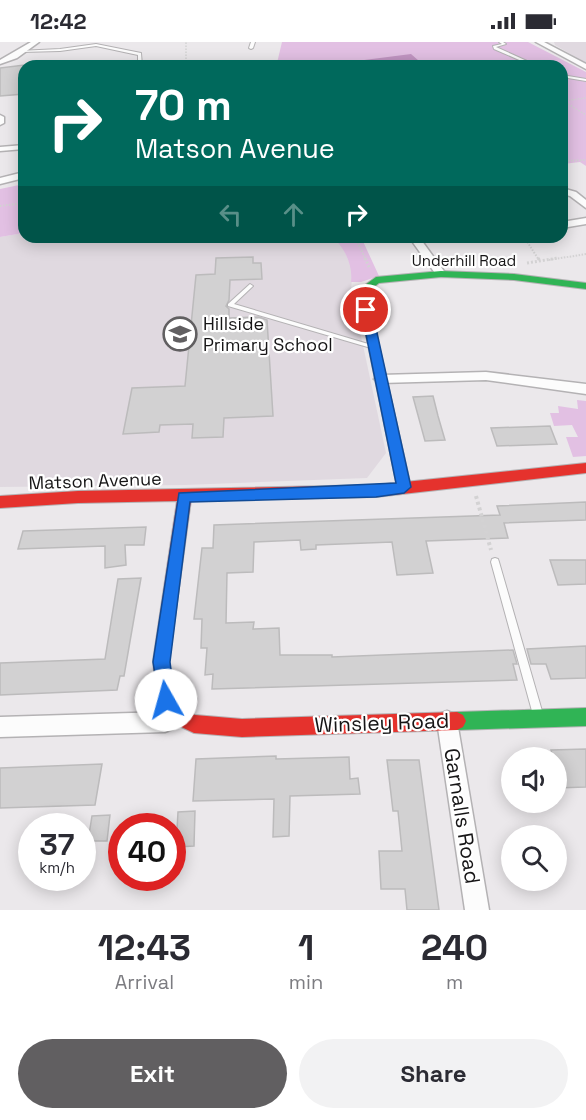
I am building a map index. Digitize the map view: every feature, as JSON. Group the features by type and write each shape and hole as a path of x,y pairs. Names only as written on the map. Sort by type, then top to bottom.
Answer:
{"street":[{"path":"0,62 20,53 36,42"},
{"path":"539,42 586,67"},
{"path":"0,117 0,123"},
{"path":"0,148 18,147"},
{"path":"0,181 18,176"},
{"path":"568,193 586,205"},
{"path":"568,224 586,221"},
{"path":"418,243 441,274"},
{"name":"Underhill Road","path":"376,280 441,274 514,277 586,286"},
{"path":"376,280 362,291 404,487"},
{"path":"381,379 486,376 586,389"},
{"name":"Matson Avenue","path":"0,502 78,497 184,497 376,491 586,468"},
{"path":"179,717 166,700 162,662 184,497"},
{"name":"Winsley Road","path":"0,727 165,722 179,717 194,724 242,728 586,717"},
{"name":"Garnalls Road","path":"447,721 477,910"}],"lane":[{"path":"251,48 253,42"},
{"path":"501,42 504,44 494,47 522,60"},
{"path":"20,53 105,46 140,54 140,60"},
{"path":"568,77 586,80"},
{"path":"250,286 230,305 375,348"},
{"path":"495,562 538,718"}],"path":[{"path":"186,42 186,60"},
{"path":"568,100 586,98"},
{"path":"568,103 586,115"},
{"path":"568,160 585,155"},
{"path":"576,159 586,161"},
{"path":"0,206 18,204"},
{"path":"358,243 376,280"},
{"path":"528,243 540,261"},
{"path":"472,481 495,562"}],"shaded area":[{"path":"282,42 528,42 563,60 278,60"},
{"path":"554,42 586,42 586,63 555,45"},
{"path":"411,54 418,60 364,60"},
{"path":"568,63 586,72 586,166 580,162 568,163"},
{"path":"18,185 18,234 0,237 0,189"},
{"name":"Hillside Primary School","path":"18,234 18,243 339,243 353,270 351,289 386,453 367,478 185,485 0,487 0,237"},
{"path":"338,243 364,243 379,276 361,282 351,282 351,269"},
{"path":"577,400 586,401 586,456 573,457 566,437 578,437 572,425 554,426 550,413 559,413 558,406 578,409"}],"building":[{"path":"18,66 18,94 0,96 0,68"},
{"path":"253,257 253,263 261,263 262,279 230,280 229,300 226,306 229,309 229,318 259,317 267,320 273,416 224,418 223,437 192,438 193,424 160,425 159,432 123,434 132,388 185,386 196,275 215,274 216,258"},
{"path":"433,396 445,440 425,441 413,397"},
{"path":"550,426 557,444 497,446 491,428"},
{"path":"586,502 586,520 504,523 508,538 426,541 433,573 397,575 392,542 316,545 316,549 301,550 300,540 254,542 253,572 227,573 226,623 254,622 253,629 279,628 280,655 332,655 332,657 513,650 517,664 513,664 517,680 212,689 213,674 205,675 207,648 201,648 202,619 194,619 202,548 213,548 214,525 500,515 497,506"},
{"path":"146,527 144,545 125,545 126,565 105,568 105,546 18,549 23,531"},
{"path":"550,560 586,560 586,584 558,585"},
{"path":"141,578 124,676 120,676 117,690 0,695 0,663 105,659 118,579"},
{"path":"586,646 586,678 551,679 546,664 531,664 527,649"},
{"path":"586,749 586,787 567,788 567,750"},
{"path":"276,756 276,759 349,757 350,779 358,778 360,794 290,796 289,836 273,837 274,799 193,801 196,759"},
{"path":"387,760 419,760 439,910 407,910 405,889 381,889 379,851 402,851 398,811 393,811"},
{"path":"102,764 95,805 0,808 0,768"},
{"path":"195,811 194,846 186,846 186,813 178,812"},
{"path":"108,815 107,841 96,841 96,816"}],"traffic: fast":[{"path":"404,487 362,291 376,280 441,274 514,277 586,286"},
{"path":"457,721 586,717"}],"traffic: jam":[{"path":"0,502 78,497 376,491 586,468"},
{"path":"184,497 161,661 166,700 179,717 194,724 242,728 457,721"}],"place":[{"name":"Hillside Primary School","path":"180,334"}],"route":[{"path":"166,700 162,662 184,497 376,491 404,487 366,310"}]}
